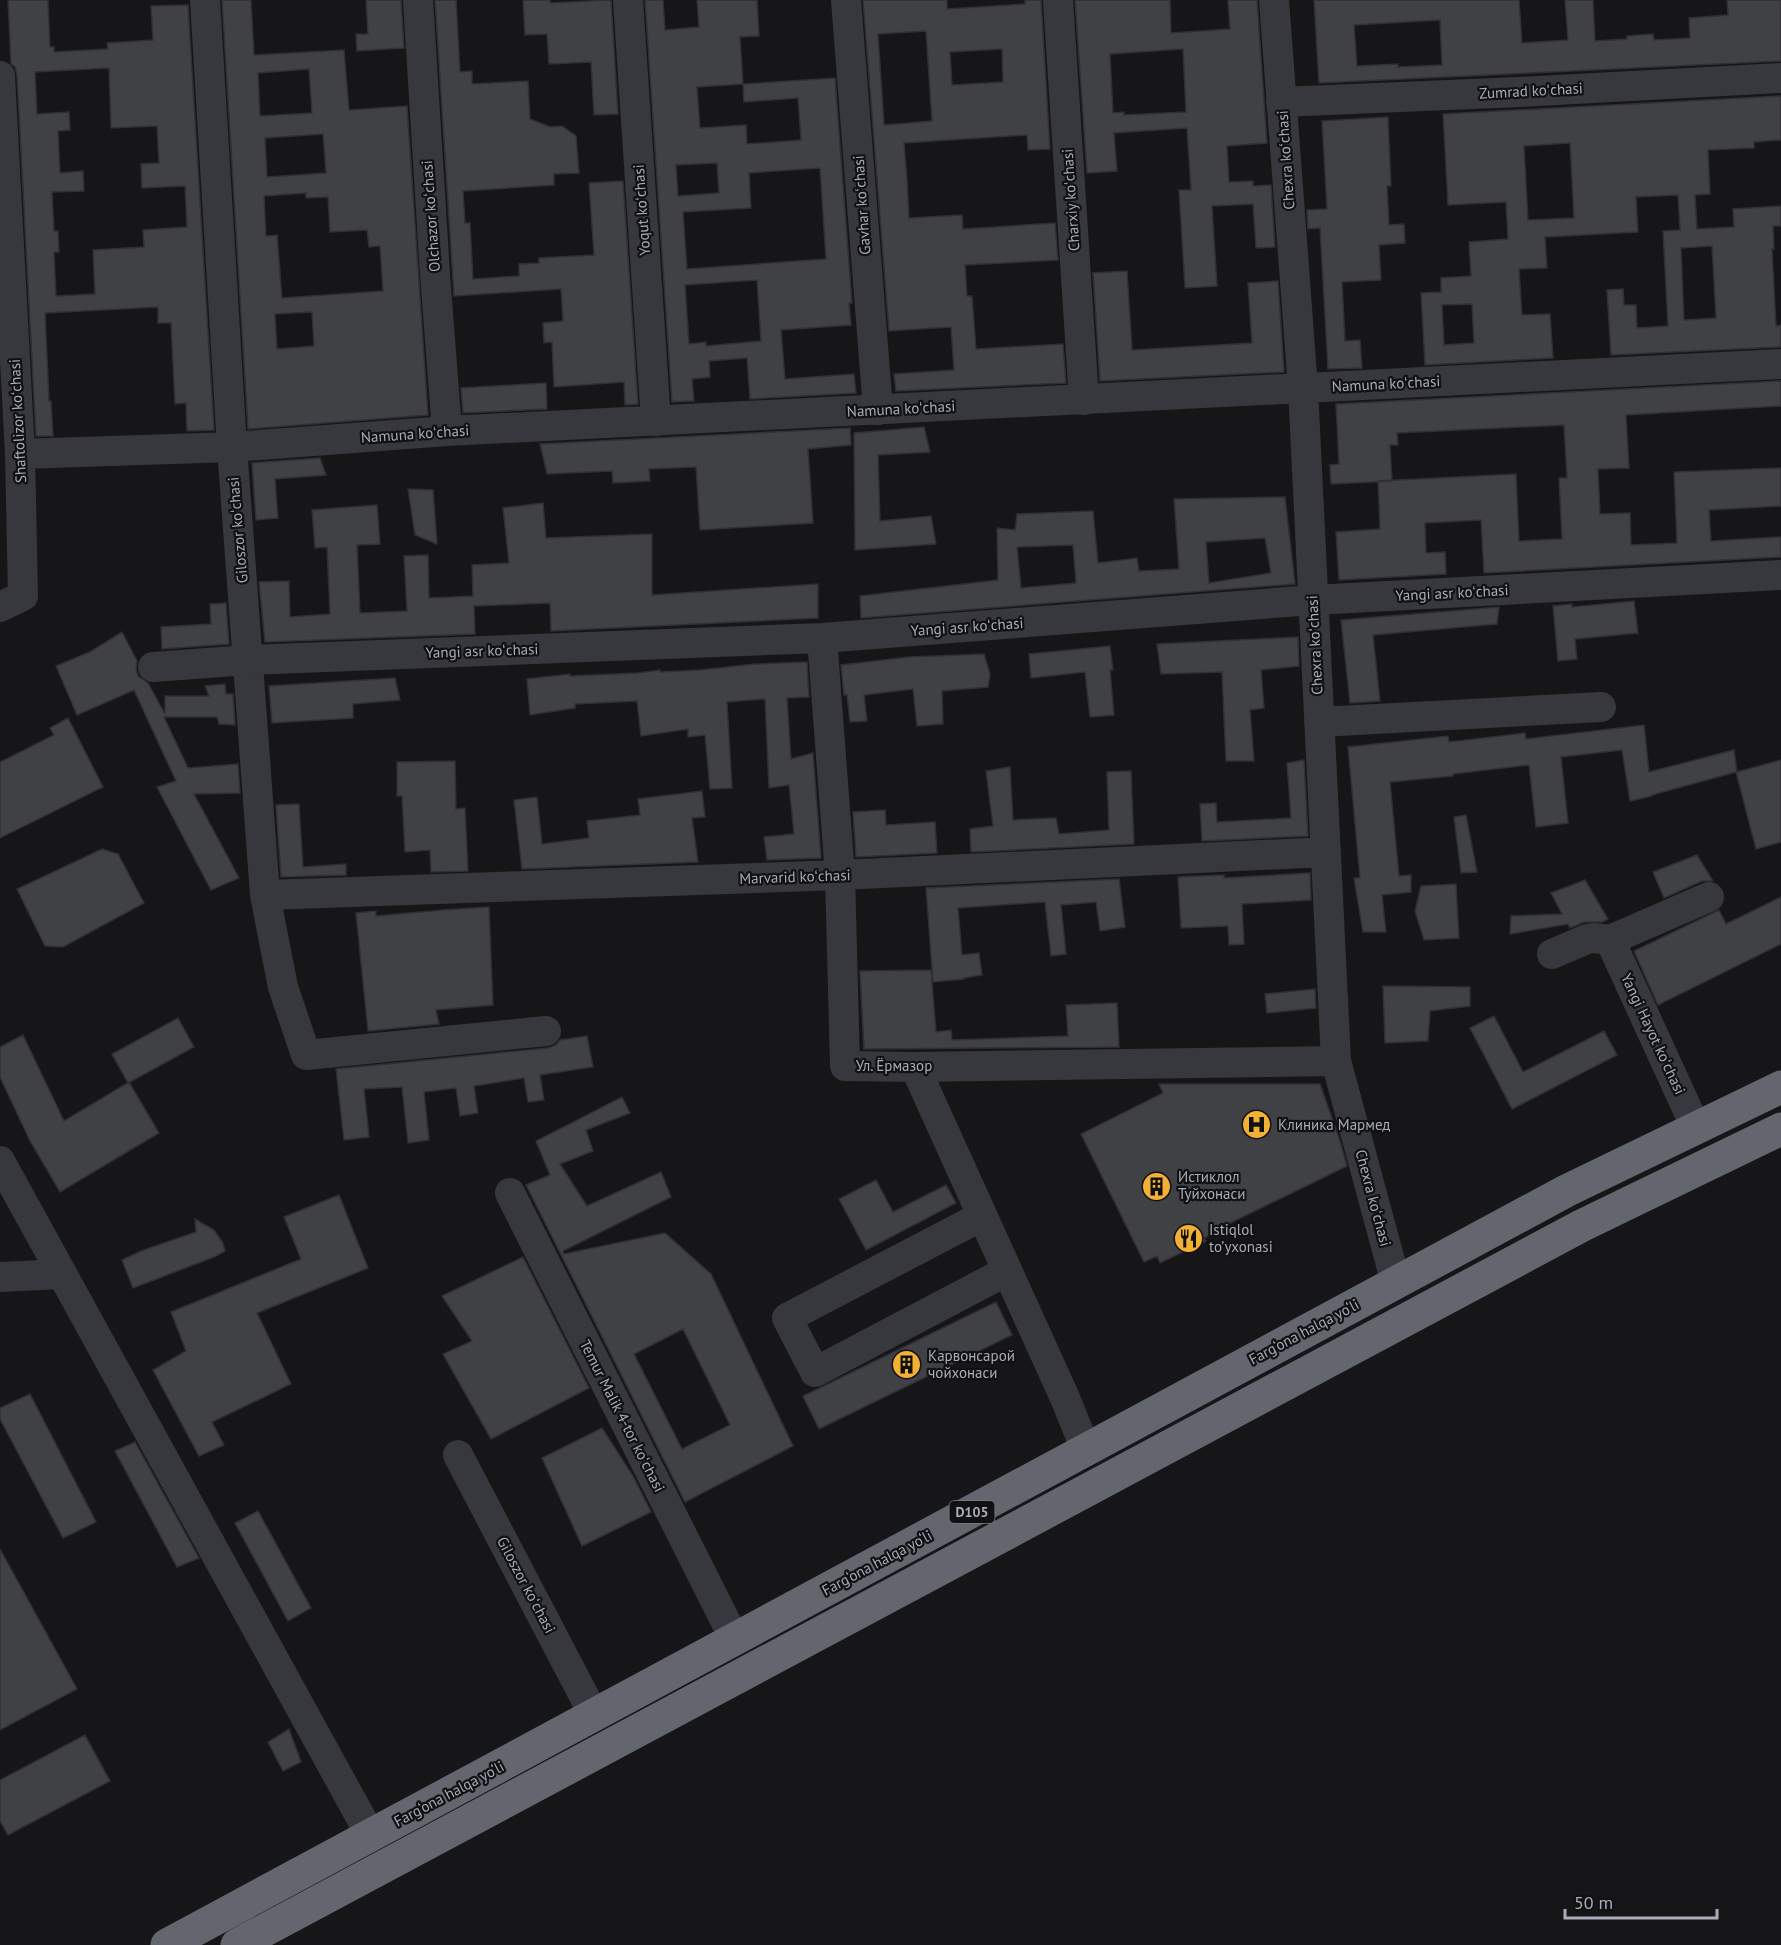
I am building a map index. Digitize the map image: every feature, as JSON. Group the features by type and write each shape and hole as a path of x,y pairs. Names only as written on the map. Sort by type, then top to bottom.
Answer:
{"highway":[{"name":"Farg‘ona halqa yo‘li","path":"167,1945 1566,1191 1781,1087"},
{"name":"D105","path":"237,1945 1581,1226 1781,1129"},
{"path":"512,1760 530,1787"}],"street":[{"name":"Giloszor koʻchasi","path":"205,0 231,447 249,660 265,895 284,987 306,1055 546,1030"},
{"name":"Olchazor koʻchasi","path":"418,0 447,431"},
{"name":"Yoqut koʻchasi","path":"628,0 656,421"},
{"name":"Gavhar koʻchasi","path":"846,0 878,410"},
{"name":"Charxiy koʻchasi","path":"1059,0 1084,400"},
{"name":"Chexra koʻchasi","path":"1274,0 1303,388 1336,1061 1396,1283"},
{"name":"Shaftolizor koʻchasi","path":"0,76 20,454 23,596 0,607"},
{"name":"Zumrad koʻchasi","path":"1281,102 1781,78"},
{"name":"Namuna koʻchasi","path":"20,454 231,447 447,431 1781,363"},
{"name":"Yangi asr koʻchasi","path":"153,667 249,660 822,638 1313,600 1781,575"},
{"name":"Ул. Ёрмазор","path":"822,638 840,875 845,1066 1336,1061"},
{"path":"1319,722 1600,707"},
{"name":"Marvarid koʻchasi","path":"265,895 840,875 1326,852"},
{"path":"1552,954 1587,939 1610,940 1708,897"},
{"name":"Yangi Hayot koʻchasi","path":"1610,940 1696,1128"},
{"path":"915,1067 1065,1398 1086,1450"},
{"path":"0,1161 371,1836"},
{"name":"Temur Malik 4-tor koʻchasi","path":"510,1193 735,1640"},
{"path":"982,1216 787,1318 815,1372 1007,1271"},
{"path":"0,1277 62,1274"},
{"name":"Giloszor koʻchasi","path":"458,1455 594,1715"}],"building":[{"path":"8,0 48,0 50,47 54,47 54,52 108,49 107,43 153,40 151,6 188,5 214,430 187,431 186,403 175,404 171,323 158,323 158,307 45,313 53,436 36,436 17,75 15,67 11,64","holes":["109,68 111,128 157,126 159,163 141,164 142,188 185,186 187,227 143,230 144,247 93,250 95,294 56,296 54,252 59,252 58,231 54,231 52,192 84,191 83,171 60,173 58,131 70,130 69,112 37,114 35,72"]},
{"path":"222,0 251,0 254,55 344,50 349,110 407,106 428,415 248,429","holes":["309,69 312,113 260,116 258,73","323,134 326,173 267,177 265,138","306,193 306,198 328,197 330,232 367,230 369,247 380,246 383,291 282,298 277,235 266,236 264,196","312,312 314,346 277,349 275,314"]},
{"path":"366,0 401,0 404,48 357,51 356,34 368,34"},
{"path":"435,0 456,0 460,72 472,71 472,84 528,81 530,119 550,127 562,126 576,136 579,173 554,174 554,185 463,191 465,223 470,223 473,279 519,276 519,264 539,263 539,258 594,255 589,183 623,181 638,404 625,405 624,382 554,387 552,342 544,343 543,323 563,321 561,289 454,296"},
{"path":"523,0 550,0 550,3 611,0 618,114 594,115 591,62 549,64 547,34 525,35"},
{"path":"645,0 663,0 665,30 699,27 697,0 757,0 759,36 740,37 743,84 835,78 852,303 849,303 851,325 781,330 785,379 854,374 856,393 750,399 747,358 709,361 710,377 692,379 694,401 672,402","holes":["743,84 744,102 798,98 801,140 747,144 746,125 700,128 697,87","717,163 719,193 678,196 676,165","820,168 826,259 687,269 683,212 751,208 749,173","757,280 761,341 706,346 706,342 689,344 685,285"]},
{"path":"863,0 947,0 947,9 1025,4 1025,0 1041,0 1050,149 1028,150 1027,135 904,143 909,218 962,215 963,229 1055,223 1058,260 965,265 967,296 972,296 976,349 1063,344 1066,383 896,391 894,374 954,370 951,327 889,331","holes":["926,31 932,121 884,125 878,34","1002,49 1003,82 952,85 950,52"]},
{"path":"1075,0 1170,0 1171,33 1230,29 1228,0 1257,0 1267,143 1227,146 1229,182 1253,181 1253,186 1271,185 1275,247 1256,248 1253,204 1212,206 1217,286 1185,288 1179,190 1191,190 1187,128 1114,133 1117,171 1087,173","holes":["1183,49 1186,112 1124,115 1124,112 1113,113 1110,54"]},
{"path":"1314,0 1519,0 1522,43 1568,40 1565,0 1593,0 1595,41 1627,39 1627,36 1653,34 1654,40 1690,38 1689,18 1728,15 1727,0 1781,0 1781,61 1319,83","holes":["1440,20 1442,65 1357,66 1354,25"]},
{"path":"1781,96 1781,140 1754,142 1754,148 1708,150 1710,194 1695,195 1697,229 1734,227 1733,209 1781,206 1781,226 1773,226 1774,249 1772,249 1776,326 1781,325 1781,347 1611,355 1607,290 1623,289 1624,305 1636,305 1637,328 1668,326 1663,231 1680,230 1678,195 1636,197 1638,232 1545,237 1547,268 1519,269 1522,315 1550,314 1553,358 1425,365 1421,293 1441,292 1441,278 1471,276 1469,242 1508,239 1506,202 1448,205 1443,114","holes":["1570,143 1574,218 1528,220 1524,146","1712,246 1716,318 1684,320 1681,248","1472,304 1474,343 1444,345 1442,305"]},
{"path":"1388,117 1391,186 1387,186 1389,225 1404,224 1405,243 1379,245 1381,280 1342,282 1345,341 1360,340 1362,368 1328,369 1320,228 1308,229 1307,210 1327,209 1322,121"},
{"path":"1127,271 1132,350 1252,343 1248,283 1278,281 1284,372 1100,381 1093,273"},
{"path":"1781,381 1781,406 1626,415 1629,468 1598,469 1600,514 1630,513 1631,545 1677,543 1674,472 1781,468 1781,506 1709,510 1711,541 1781,537 1781,557 1484,573 1481,520 1425,523 1426,553 1445,552 1446,574 1339,580 1336,532 1380,529 1378,482 1331,484 1330,465 1339,464 1336,404","holes":["1564,425 1567,478 1559,478 1562,539 1519,541 1516,474 1392,480 1390,445 1398,445 1397,433"]},
{"path":"546,383 547,409 463,413 461,388"},
{"path":"924,427 930,452 878,455 880,521 931,516 936,544 855,550 854,433"},
{"path":"850,428 851,445 808,449 813,523 700,530 696,467 649,469 650,481 613,483 612,471 547,474 540,444"},
{"path":"320,458 326,475 275,479 278,518 256,520 252,463"},
{"path":"408,489 433,490 437,544 415,535"},
{"path":"1285,497 1295,584 861,618 860,596 998,580 997,528 1015,530 1017,514 1093,511 1098,563 1137,558 1139,571 1179,569 1174,499","holes":["1265,538 1271,573 1209,583 1206,542","1073,545 1076,583 1021,588 1017,547"]},
{"path":"543,503 546,538 652,534 652,595 818,584 818,618 551,631 550,603 474,606 475,634 265,642 259,582 289,581 290,617 330,614 327,547 315,548 312,510 377,505 380,544 357,545 360,613 407,611 404,556 428,555 429,598 473,596 472,565 509,563 503,508"},
{"path":"1634,601 1638,633 1575,639 1577,659 1558,661 1553,606 1572,604 1572,607"},
{"path":"226,603 229,644 162,649 161,627 211,624 210,604"},
{"path":"1499,607 1497,624 1373,635 1380,701 1350,703 1341,620"},
{"path":"122,632 137,661 138,676 148,683 165,714 165,696 209,696 205,686 225,684 226,694 233,694 235,725 219,724 217,717 164,717 188,768 238,764 240,793 194,794 239,878 211,890 157,787 176,781 134,690 77,715 56,666 90,652"},
{"path":"1298,637 1299,666 1261,670 1264,708 1250,710 1254,761 1226,761 1222,672 1161,674 1157,644"},
{"path":"1110,646 1114,715 1090,717 1085,672 1031,678 1029,654"},
{"path":"984,654 990,674 988,687 942,691 943,724 917,726 913,689 864,695 867,721 850,722 841,665 909,657"},
{"path":"807,662 809,697 787,698 791,759 813,753 821,858 767,860 764,837 794,834 789,785 769,788 765,699 727,702 732,788 710,789 705,735 688,737 688,729 641,736 637,701 575,704 575,708 530,715 527,679 570,674 570,676 660,670 660,672 700,670 755,664"},
{"path":"395,678 400,700 353,704 353,718 272,723 269,686"},
{"path":"68,718 103,787 0,838 0,762 54,735 50,728"},
{"path":"1644,725 1649,772 1734,750 1737,772 1781,760 1781,842 1756,849 1736,772 1630,801 1622,750 1561,757 1568,823 1536,827 1529,765 1390,782 1399,876 1411,875 1411,892 1382,895 1386,932 1363,932 1354,878 1360,878 1348,747 1448,736 1449,742 1525,733 1526,739"},
{"path":"1304,760 1308,836 1202,841 1200,804 1216,803 1217,822 1291,818 1287,763"},
{"path":"455,761 456,809 465,808 468,871 431,872 430,850 405,852 402,796 397,796 397,762"},
{"path":"1010,767 1013,820 1056,818 1059,834 1109,830 1107,772 1131,771 1134,844 971,852 970,829 993,826 986,771"},
{"path":"702,791 705,817 692,818 698,862 522,869 514,800 537,797 542,844 589,838 587,821 640,815 638,799"},
{"path":"299,804 303,867 346,864 346,875 281,877 276,805"},
{"path":"885,810 886,825 935,822 937,853 856,857 853,812"},
{"path":"1466,815 1477,872 1461,873 1454,817"},
{"path":"102,849 118,854 144,903 63,947 45,946 17,889"},
{"path":"1697,855 1713,881 1702,881 1664,898 1653,872"},
{"path":"1310,873 1311,900 1242,904 1244,944 1229,945 1228,926 1181,928 1178,877 1224,875 1224,878"},
{"path":"1119,879 1125,927 1100,931 1096,902 1061,905 1066,954 1051,956 1045,902 958,908 962,955 979,953 982,975 933,982 926,888"},
{"path":"1585,880 1608,919 1602,922 1584,922 1570,928 1568,924 1510,934 1511,916 1562,914 1551,893"},
{"path":"1456,884 1459,938 1424,940 1415,911 1421,886"},
{"path":"1781,897 1781,944 1658,1005 1634,951 1719,910 1726,924"},
{"path":"489,907 493,1005 436,1010 439,1024 368,1031 356,913 376,911 376,916"},
{"path":"931,970 936,1032 951,1030 952,1040 1068,1036 1066,1005 1117,1003 1119,1047 864,1049 860,971"},
{"path":"1383,986 1470,987 1470,1006 1430,1011 1428,1041 1385,1043"},
{"path":"1315,989 1316,1008 1267,1013 1265,994"},
{"path":"1494,1016 1523,1072 1604,1031 1617,1055 1512,1109 1470,1028"},
{"path":"178,1018 194,1047 128,1083 112,1054"},
{"path":"23,1035 64,1121 129,1082 159,1133 60,1192 30,1141 0,1077 0,1047"},
{"path":"587,1036 593,1067 540,1075 544,1100 528,1102 524,1078 474,1086 478,1113 460,1116 456,1088 424,1092 429,1140 408,1143 402,1087 364,1089 369,1137 344,1140 336,1069 548,1048 556,1045 560,1040"},
{"path":"1159,1084 1320,1084 1347,1166 1226,1225 1204,1238 1206,1241 1160,1263 1157,1256 1144,1262 1081,1134 1163,1093"},
{"path":"622,1097 630,1113 586,1130 593,1151 560,1164 587,1206 661,1172 671,1197 563,1251 564,1254 665,1233 711,1274 793,1446 685,1502 526,1185 550,1175 536,1141","holes":["683,1329 730,1425 682,1449 634,1354"]},
{"path":"876,1180 893,1212 946,1185 956,1203 866,1250 839,1199"},
{"path":"339,1195 368,1268 257,1313 291,1384 212,1422 224,1445 199,1456 153,1370 186,1351 171,1312 301,1259 284,1217"},
{"path":"195,1219 214,1230 223,1243 225,1251 133,1288 122,1260 196,1232"},
{"path":"523,1257 589,1388 491,1439 443,1354 472,1341 442,1296"},
{"name":"Карвонсарой чойхонаси","path":"996,1302 1012,1335 819,1429 803,1396"},
{"path":"30,1394 96,1522 63,1538 0,1419 0,1408"},
{"path":"602,1428 633,1476 651,1512 582,1546 542,1458"},
{"path":"135,1442 199,1558 177,1567 115,1451"},
{"path":"258,1511 311,1608 288,1621 235,1523"},
{"path":"0,1549 77,1689 0,1730"},
{"path":"289,1729 301,1762 283,1771 268,1742"},
{"path":"85,1735 110,1781 8,1835 0,1821 0,1780"}],"place":[{"name":"Клиника Мармед","path":"1257,1125"},
{"name":"Истиклол Туйхонаси","path":"1157,1186"},
{"name":"Istiqlol to’yxonasi","path":"1188,1239"},
{"name":"Карвонсарой чойхонаси","path":"907,1365"}]}
